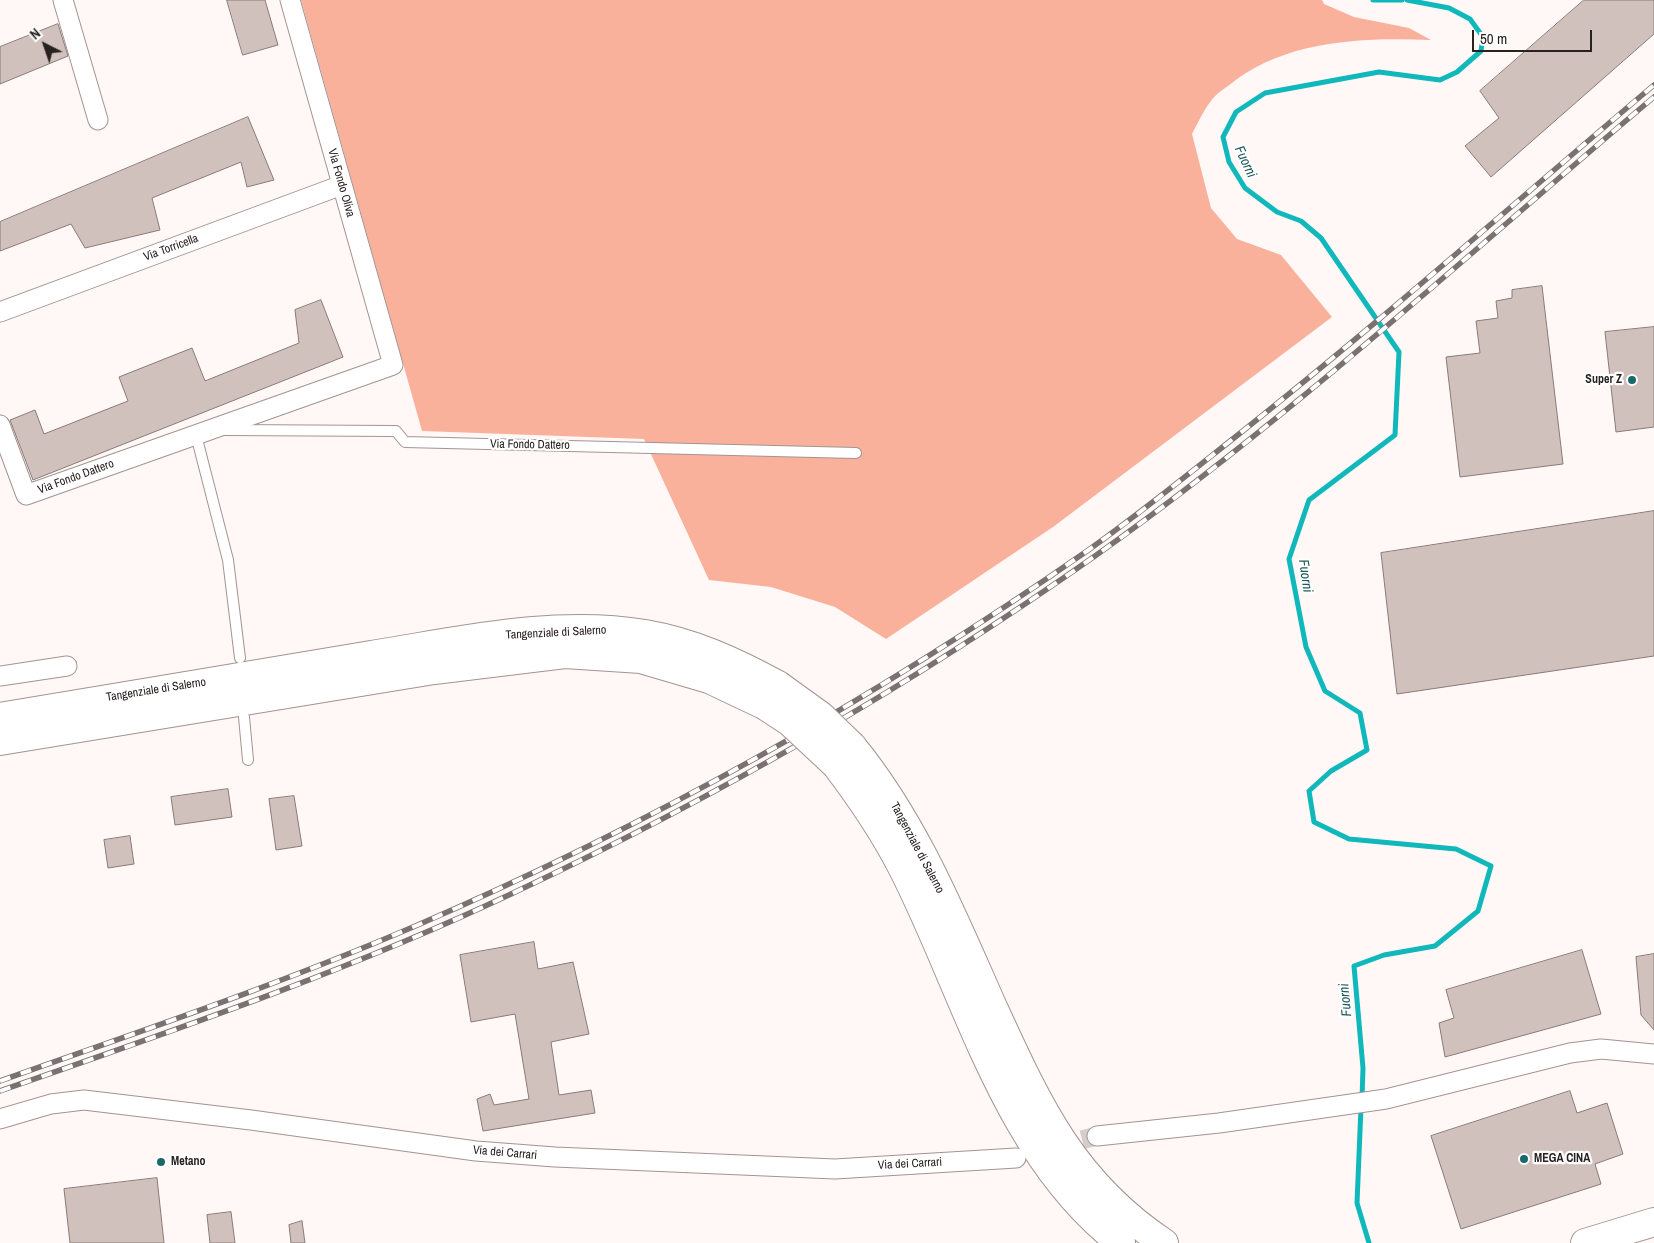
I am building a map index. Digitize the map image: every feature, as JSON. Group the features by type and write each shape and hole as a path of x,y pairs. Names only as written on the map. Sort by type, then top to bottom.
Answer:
{"highway":[{"name":"Tangenziale di Salerno","path":"0,717 475,638 560,630 621,631 688,644 737,663 771,695 790,722 875,774 912,834 1019,1064 1047,1119 1068,1152 1099,1190 1143,1229 1164,1243"},
{"name":"Tangenziale di Salerno","path":"0,741 452,668 565,654 641,659 771,695"},
{"name":"Tangenziale di Salerno","path":"844,756 864,801 902,868 995,1072 1026,1132 1056,1177 1082,1207 1121,1243"},
{"path":"1585,1243 1654,1222"}],"street":[{"path":"63,0 98,120"},
{"name":"Via Fondo Oliva","path":"290,0 393,365"},
{"name":"Via Torricella","path":"0,312 342,185"},
{"name":"Via Fondo Dattero","path":"0,425 26,495 393,365"},
{"path":"0,676 67,666"},
{"path":"1097,1136 1219,1123 1386,1099 1570,1053 1601,1049 1654,1054"},
{"name":"Via dei Carrari","path":"0,1119 51,1104 84,1100 251,1120 476,1152 554,1157 835,1169 1016,1158"}],"lane":[{"name":"Via Fondo Dattero","path":"203,432 396,431 405,442 856,453"},
{"path":"203,432 228,560 240,658"},
{"path":"244,717 248,760"}],"shaded area":[{"path":"301,0 1322,0 1324,4 1354,17 1409,28 1431,40 1378,39 1351,41 1298,50 1273,59 1250,71 1214,97 1205,109 1192,134 1211,208 1237,239 1281,255 1332,317 1053,527 886,639 835,607 771,587 709,580 644,439 422,431"}],"building":[{"path":"227,0 265,0 278,45 243,55"},
{"path":"1584,0 1654,0 1654,34 1491,177 1465,146 1499,118 1480,91"},
{"path":"58,24 68,56 0,84 0,47"},
{"path":"248,117 274,180 247,187 241,162 152,198 160,230 85,248 71,224 0,251 0,222"},
{"path":"1542,286 1563,464 1460,477 1446,357 1480,353 1476,321 1498,318 1496,301 1512,298 1512,290"},
{"path":"321,300 343,357 33,480 10,420 35,410 44,434 128,401 119,377 192,348 205,381 299,343 295,310"},
{"name":"Super Z","path":"1654,327 1654,427 1616,432 1605,332"},
{"path":"1654,511 1654,656 1397,694 1381,553"},
{"path":"228,789 232,817 175,825 171,797"},
{"path":"294,796 302,846 276,850 269,799"},
{"path":"130,836 134,864 108,868 104,840"},
{"path":"534,942 538,969 573,962 589,1034 551,1042 559,1095 591,1090 595,1113 483,1131 477,1099 490,1094 494,1105 529,1099 515,1014 471,1022 460,955"},
{"path":"1582,950 1601,1014 1445,1057 1439,1023 1454,1018 1446,990"},
{"path":"1654,954 1654,1030 1641,1015 1636,957"},
{"name":"MEGA CINA","path":"1570,1091 1577,1113 1607,1103 1623,1154 1595,1164 1601,1184 1461,1229 1431,1136"},
{"path":"157,1178 164,1243 70,1243 64,1189"},
{"path":"231,1212 235,1243 210,1243 207,1215"},
{"path":"302,1221 305,1243 291,1243 289,1225"}],"waterway":[{"name":"Fuorni","path":"1373,0 1402,0"},
{"name":"Fuorni","path":"1362,1099 1363,1068 1354,966 1384,955 1435,946 1478,911 1491,866 1456,849 1349,839 1314,822 1309,791 1331,771 1367,750 1360,713 1325,691 1306,647 1289,559 1309,500 1395,435 1399,352 1321,238 1301,221 1277,212 1245,188 1229,162 1223,137 1236,112 1265,93 1379,72 1440,80 1457,72 1481,51 1483,37 1470,19 1449,8 1407,0"},
{"name":"Fuorni","path":"1361,1107 1357,1203 1369,1243"}],"tunnel":[{"path":"1055,1147 1097,1136"}],"railway":[{"path":"0,1081 311,969 413,927 589,846 675,802 844,708 1007,605 1087,551 1143,509 1288,395 1654,85"},
{"path":"0,1091 322,975 449,922 511,894 662,819 737,779 883,695 1025,604 1168,503 1310,391 1654,97"}],"place":[{"name":"Super Z","path":"1632,380"},
{"name":"MEGA CINA","path":"1524,1159"},
{"name":"Metano","path":"161,1162"}]}
